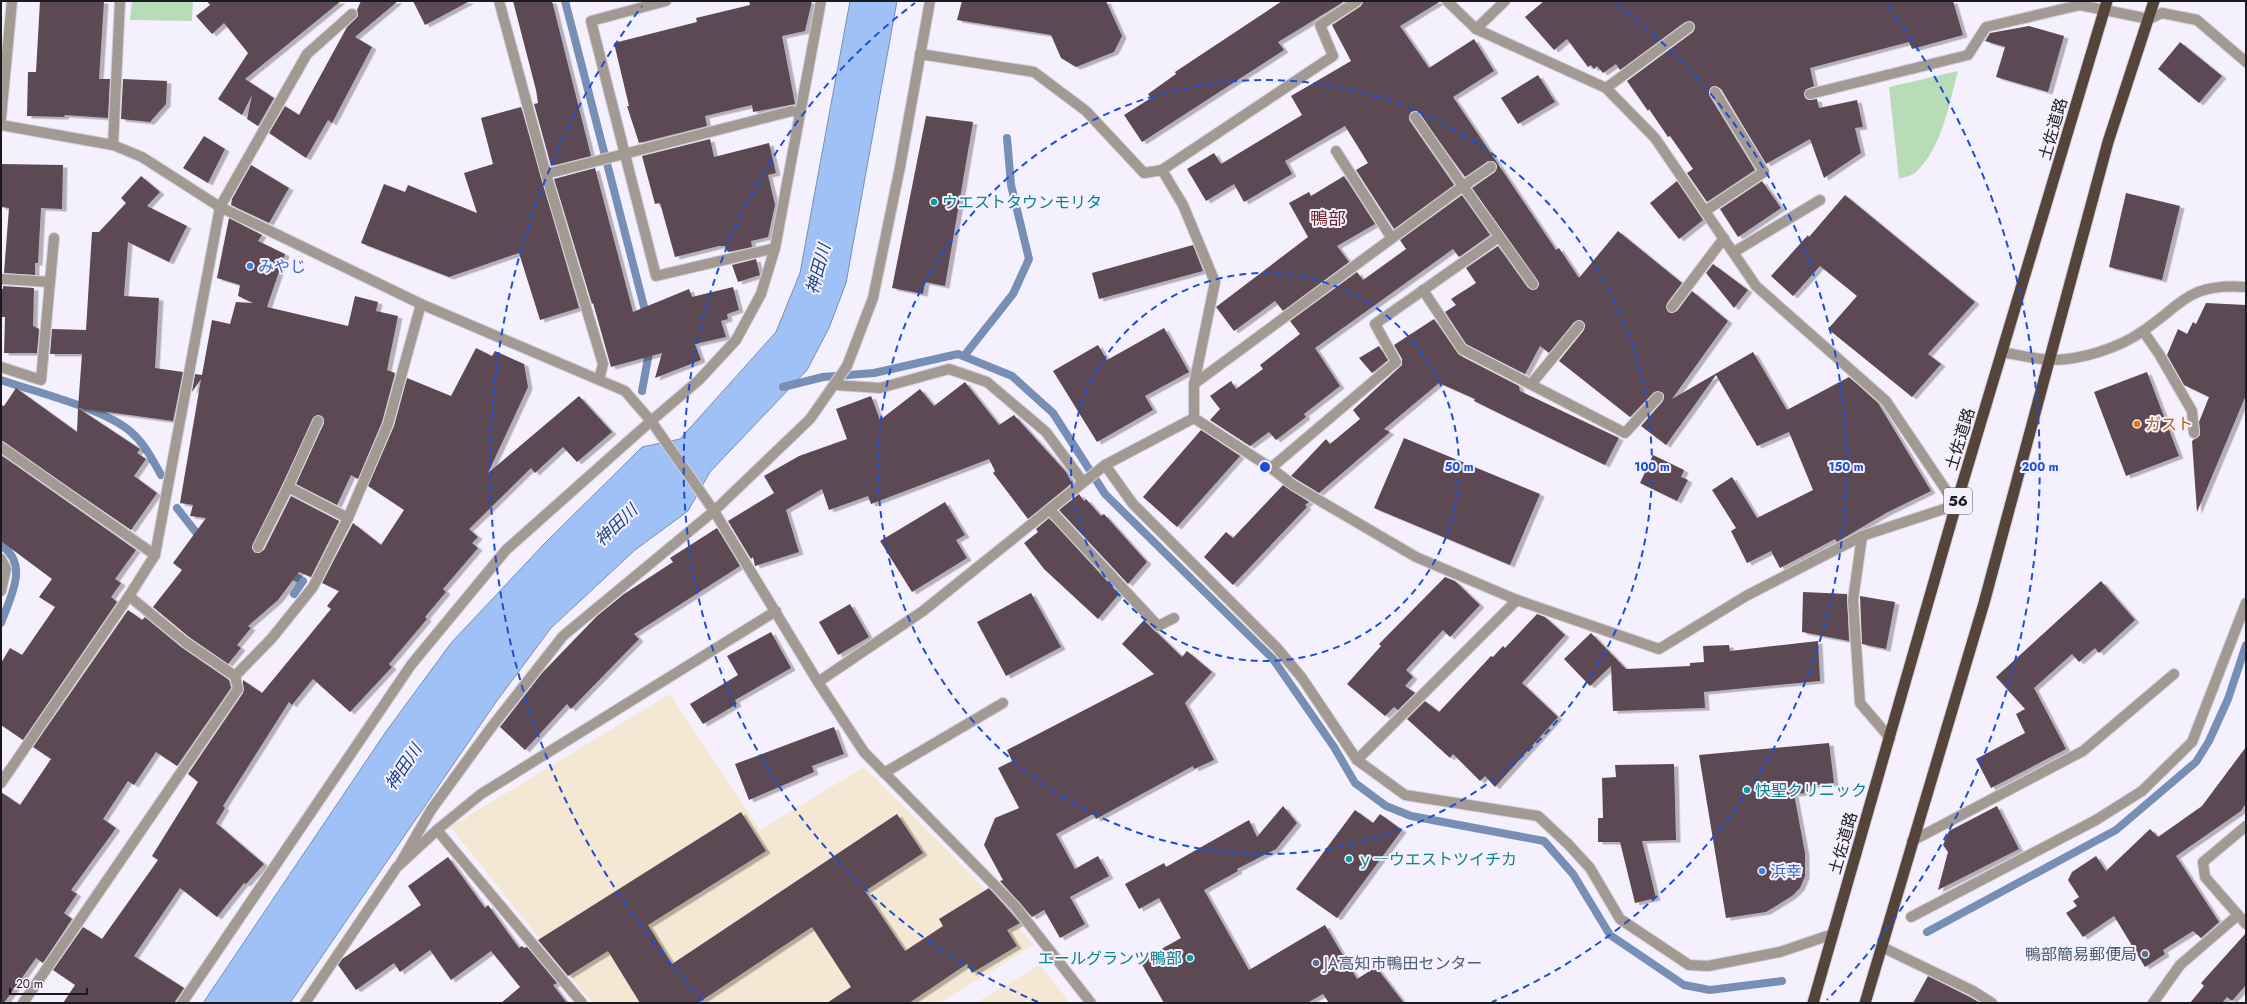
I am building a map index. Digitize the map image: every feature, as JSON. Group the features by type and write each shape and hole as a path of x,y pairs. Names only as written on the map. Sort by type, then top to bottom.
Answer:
{"highway":[{"path":"1865,1003 1984,602 2108,142 2154,1"},
{"name":"土佐道路","path":"1812,1003 1890,738 1956,505 2106,5"}],"street":[{"path":"1,118 12,1"},
{"path":"113,146 120,1"},
{"path":"499,1 546,174 603,364 599,380"},
{"path":"666,1 591,21 622,154 656,276 775,248"},
{"path":"182,1003 411,665 506,550 653,425 700,380 736,340 761,294 775,248 821,1"},
{"path":"305,1003 401,862 431,810 490,729 563,636 714,511 810,419 836,383 846,366 873,298 900,167 930,1"},
{"path":"920,54 1034,72 1086,111 1144,173 1162,170 1333,56 1320,25 1357,1"},
{"path":"1194,418 1271,468 1293,485 1416,557 1517,600 1659,649 1746,596 1862,536 1956,505 1886,401 1756,286 1655,138 1606,88 1476,29 1447,1"},
{"path":"1476,29 1505,1"},
{"path":"1810,94 1968,55 1986,27 2078,3 2106,5 2149,19 2162,13 2197,20 2246,62"},
{"path":"1,783 129,596 155,555 220,207 307,54 352,14"},
{"path":"1606,88 1689,27"},
{"path":"1705,211 1764,172 1715,92"},
{"path":"546,174 792,111 800,113"},
{"path":"1415,117 1533,284"},
{"path":"1,125 113,146 142,157 220,207 421,304 625,391 653,425 703,494 776,610 818,682 864,752 1015,906 1091,1003"},
{"path":"1336,151 1391,237"},
{"path":"1194,384 1391,237 1491,167"},
{"path":"1162,170 1183,205 1215,282 1194,384 1194,418"},
{"path":"1734,252 1820,200"},
{"path":"1271,468 1396,362 1375,324 1499,237"},
{"path":"1,366 41,380 54,238"},
{"path":"1672,307 1724,238"},
{"path":"1,279 50,282"},
{"path":"2002,352 2050,360 2085,355 2119,344 2143,331 2186,297 2204,290 2229,286 2246,287"},
{"path":"1423,290 1462,349 1532,383 1625,433 1658,397"},
{"path":"235,676 272,638 313,587 348,518 388,424 421,304"},
{"path":"1532,383 1579,326"},
{"path":"2143,331 2160,354 2192,410 2194,433"},
{"path":"836,383 880,388 949,369 987,382 1046,432 1083,482"},
{"path":"818,682 923,611 1105,465 1194,418"},
{"path":"258,547 288,487 318,421"},
{"path":"1,447 155,555"},
{"path":"1105,465 1133,504 1277,648 1302,678 1357,760 1405,795 1538,816 1568,844 1590,868 1620,919 1689,965 1708,966 1780,952 1833,934"},
{"path":"288,487 348,518"},
{"path":"1050,510 1158,626 1174,618"},
{"path":"1862,536 1853,600 1860,703 1890,738"},
{"path":"1,559 6,569 1,591"},
{"path":"23,1003 238,689 235,676 185,642 129,596"},
{"path":"1357,760 1517,600"},
{"path":"1911,917 2096,820 2142,791 2192,742 2246,603"},
{"path":"401,862 481,794 776,610"},
{"path":"1912,841 2083,751 2174,674"},
{"path":"884,773 1003,703"},
{"path":"2246,826 2203,862 2205,877 2246,924"},
{"path":"437,830 582,1003"},
{"path":"2153,1003 2180,965 2238,915"},
{"path":"1882,947 1973,991 1992,1003"}],"shaded area":[{"path":"670,694 760,830 864,767 984,888 1034,945 939,1003 592,1003 450,827"},
{"path":"1040,965 1070,1003 975,1003"}],"green space":[{"path":"132,1 193,1 192,21 130,20"},
{"path":"1958,71 1948,111 1932,151 1916,172 1899,179 1889,87"}],"water":[{"name":"神田川","path":"850,1 897,1 846,283 829,328 807,370 710,472 688,511 635,550 551,628 496,702 290,1003 203,1003 385,733 451,643 544,544 642,447 680,439 776,332 800,273"}],"building":[{"path":"40,1 104,1 99,79 110,79 108,118 65,115 64,117 27,116 28,72 36,72"},
{"path":"207,1 341,1 245,79 274,98 258,126 247,119 252,95 242,115 218,99 248,53 224,23 212,34 196,16 210,5"},
{"path":"361,1 398,1 355,37 372,47 332,123 328,120 306,158 269,133 285,106 299,115 347,27 358,16 357,10"},
{"path":"413,1 470,1 425,25"},
{"path":"513,1 552,1 591,156 551,166 534,104 538,103 536,90"},
{"path":"749,1 812,1 805,31 782,36 795,104 753,112 752,105 705,116 707,126 639,143 627,106 629,106 614,43 697,22 696,18 750,5"},
{"path":"962,1 1106,1 1122,36 1114,52 1076,67 1061,58 1051,35 957,20"},
{"path":"1282,1 1345,1 1278,42 1284,50 1142,142 1124,115 1151,98 1148,94 1176,74 1175,72"},
{"path":"1363,1 1441,1 1400,26 1429,68 1474,39 1494,71 1453,97 1556,250 1559,248 1579,278 1618,231 1682,283 1667,303 1668,312 1672,313 1677,311 1692,291 1728,321 1672,399 1753,352 1787,410 1849,377 1878,403 1931,491 1886,513 1837,542 1835,539 1780,568 1771,551 1747,563 1731,531 1736,528 1712,490 1732,477 1757,518 1813,490 1789,432 1757,446 1716,375 1666,445 1641,426 1663,401 1664,395 1662,392 1654,392 1630,417 1559,361 1584,330 1585,324 1580,320 1574,322 1549,353 1540,346 1525,374 1466,344 1445,312 1456,305 1451,299 1476,283 1466,268 1498,246 1528,288 1536,289 1539,283 1472,188 1495,172 1497,167 1496,163 1488,161 1465,177 1417,111 1411,112 1409,120 1454,185 1394,229 1356,170 1368,163 1345,126 1285,161 1292,174 1244,202 1234,184 1206,201 1187,169 1214,153 1221,164 1302,115 1291,96 1351,61 1332,25 1361,6"},
{"path":"1544,1 1953,1 1963,35 1912,49 1909,42 1810,68 1814,86 1805,90 1805,98 1809,100 1817,99 1819,108 1857,100 1863,127 1855,128 1861,153 1824,178 1810,139 1766,164 1721,89 1715,86 1711,87 1709,95 1755,170 1707,202 1687,173 1693,169 1670,136 1668,137 1649,109 1648,111 1627,81 1693,32 1695,27 1694,23 1685,22 1620,70 1616,64 1603,73 1597,66 1594,69 1591,65 1588,67 1567,39 1554,50 1525,17"},
{"path":"2029,26 2064,36 2048,92 1996,77 2005,47 1985,41 1990,33"},
{"path":"2180,42 2222,76 2199,103 2158,69"},
{"path":"1538,75 1555,102 1518,124 1501,98"},
{"path":"123,79 167,81 166,104 150,122 121,119"},
{"path":"521,107 579,308 540,320 519,253 449,277 361,243 384,184 405,192 408,185 477,213 464,173 493,164 481,118"},
{"name":"ウエストタウンモリタ","path":"926,116 973,122 945,286 925,282 923,294 892,288"},
{"path":"204,136 225,149 208,183 183,168"},
{"path":"710,139 714,157 769,143 776,173 768,175 775,205 768,237 751,241 752,247 728,252 725,246 719,246 675,257 660,203 655,204 642,156"},
{"path":"1,164 63,165 62,209 41,208 38,263 35,263 35,275 4,273 9,208 1,207"},
{"path":"251,165 289,188 269,223 231,205 232,199"},
{"path":"595,168 633,312 689,289 692,297 733,287 739,310 727,314 728,319 721,321 726,337 695,344 701,360 655,378 662,353 611,367 593,303 592,304 554,179"},
{"path":"141,176 160,192 147,206 187,226 169,262 128,242 124,296 159,298 155,368 183,372 173,421 78,408 82,354 50,354 52,329 86,330 92,232 99,232 126,203 121,198"},
{"path":"1344,176 1375,224 1337,246 1349,262 1283,311 1275,301 1234,331 1216,307 1308,237 1289,203 1309,192 1311,196"},
{"path":"1677,181 1703,220 1679,239 1650,203"},
{"path":"1762,181 1781,208 1738,237 1720,209"},
{"path":"2126,193 2180,206 2162,280 2109,267"},
{"path":"1462,195 1490,235 1459,257 1453,249 1315,348 1340,386 1304,414 1306,417 1276,440 1269,432 1250,446 1210,420 1220,409 1210,396 1231,381 1236,389 1263,369 1260,365 1300,334 1290,321 1357,272 1363,280 1406,249 1400,240"},
{"path":"1845,195 1975,302 1928,354 1941,364 1912,397 1828,329 1857,296 1820,266 1793,296 1771,276 1808,235 1809,237"},
{"path":"229,218 262,235 258,241 285,254 267,307 348,326 355,296 378,302 376,311 398,316 387,370 395,373 382,422 358,479 351,475 337,505 296,484 324,423 323,417 315,416 252,548 255,553 264,550 291,496 339,521 311,577 299,572 278,600 248,626 251,628 237,645 241,648 228,664 189,637 153,607 182,570 173,563 206,518 190,516 193,505 180,503 201,379 192,392 195,374 202,375 212,320 230,324 236,302 253,303 238,296 240,285 217,278"},
{"path":"1193,245 1203,271 1099,299 1092,273"},
{"path":"756,259 760,275 738,282 732,265"},
{"path":"1713,264 1748,290 1734,308 1706,273"},
{"path":"3,286 34,288 33,326 39,329 37,353 4,353 5,317 1,317 1,289 3,289"},
{"path":"2206,303 2246,305 2246,395 2197,512 2192,441 2200,435 2199,422 2209,397 2184,385 2167,355 2178,329 2187,334 2193,322 2196,324"},
{"path":"1434,319 1459,355 1519,386 1520,391 1619,438 1605,465 1474,401 1475,399 1439,383 1384,429 1390,432 1319,493 1291,476 1326,439 1330,444 1360,419 1353,410 1402,365 1402,359 1394,345"},
{"path":"1164,328 1189,372 1145,396 1153,410 1097,442 1053,371 1098,345 1107,360"},
{"path":"1379,346 1388,360 1372,373 1359,358"},
{"path":"476,348 492,356 495,351 524,364 528,387 488,473 579,396 612,432 577,462 563,447 535,473 531,468 469,529 478,537 472,543 478,548 443,589 446,592 425,617 427,619 389,664 392,667 350,712 313,679 292,705 289,702 223,806 225,808 216,823 264,864 246,884 244,883 217,917 180,888 134,956 184,988 174,1003 63,1003 75,985 53,970 83,927 102,939 158,860 152,856 198,782 188,774 243,693 243,680 262,693 331,609 327,606 339,591 322,583 353,523 381,545 404,510 368,486 394,426 407,378 451,396"},
{"name":"ガスト","path":"2147,372 2179,456 2126,476 2094,392"},
{"path":"965,382 999,425 1014,415 1066,472 1072,483 1028,519 993,473 995,471 989,459 871,504 868,496 829,510 822,489 786,510 799,552 755,566 753,557 751,559 728,521 774,493 764,476 799,456 847,439 836,409 871,396 880,420 920,389 934,406"},
{"path":"16,388 77,432 78,408 140,449 137,453 146,459 134,476 157,493 131,530 1,441 1,405 4,406"},
{"path":"1201,430 1240,456 1177,527 1143,497"},
{"path":"1404,438 1540,494 1510,565 1374,508"},
{"path":"1,455 136,550 115,579 121,583 111,597 117,602 23,740 1,725 1,663 10,648 22,655 55,607 39,597 52,579 1,541"},
{"path":"1653,455 1684,470 1681,477 1688,480 1677,501 1640,483"},
{"path":"1283,485 1309,502 1305,505 1307,507 1233,585 1204,557 1226,532 1233,538"},
{"path":"1079,494 1084,501 1086,499 1101,516 1104,514 1147,562 1128,584 1059,510"},
{"path":"945,502 965,535 956,540 967,558 912,592 880,541"},
{"path":"1049,518 1119,594 1098,619 1044,569 1024,543 1038,532 1036,529"},
{"path":"717,528 740,566 634,634 639,639 571,709 567,704 525,750 500,727 542,673 597,616 624,594 673,562 670,558"},
{"path":"1445,577 1455,581 1480,605 1450,637 1443,630 1406,670 1413,677 1405,686 1415,693 1398,710 1394,707 1385,716 1347,684 1381,646 1379,644"},
{"path":"2101,581 2135,620 2099,653 2095,648 2079,662 2072,654 2034,688 2066,749 1991,788 1976,759 2025,733 2016,714 2025,709 1996,677"},
{"path":"1803,592 1847,594 1849,641 1802,632"},
{"path":"1031,593 1061,647 1006,676 977,622"},
{"path":"1860,596 1895,602 1886,649 1862,644"},
{"path":"850,604 869,637 838,655 819,622"},
{"path":"128,610 142,620 145,617 181,647 229,680 231,688 177,766 156,752 134,785 128,781 103,819 116,828 71,890 77,894 64,913 72,919 43,963 36,958 4,1003 1,1003 1,792 20,805 51,759 33,747"},
{"path":"1537,614 1545,617 1565,635 1522,683 1558,717 1495,787 1485,776 1480,781 1453,754 1450,758 1407,719 1425,701 1439,712 1491,656 1493,657 1503,646 1505,648"},
{"path":"1144,620 1182,657 1187,651 1212,672 1185,703 1214,760 1194,769 1193,766 1096,819 1093,814 1056,834 1075,869 1098,856 1109,876 1070,897 1085,924 1060,938 1044,910 1032,917 1000,881 1003,880 984,845 995,818 1019,808 998,768 1012,761 1007,750 1154,674 1122,644"},
{"path":"771,632 791,668 735,700 737,704 703,724 690,704 738,675 727,656"},
{"path":"1591,633 1626,669 1690,666 1690,663 1704,662 1703,646 1729,645 1730,651 1818,641 1820,681 1704,692 1705,708 1613,711 1611,666 1590,686 1564,659"},
{"path":"834,727 844,754 812,766 814,772 749,800 735,764"},
{"path":"1829,743 1834,783 1808,786 1805,793 1794,794 1805,853 1805,876 1800,888 1792,896 1766,912 1726,918 1699,755"},
{"path":"2246,747 2246,803 2241,811 2176,856 2219,922 2201,938 2193,931 2163,950 2165,954 2145,967 2114,916 2083,937 2066,913 2077,906 2073,901 2079,897 2068,880 2072,872 2096,856 2106,871 2150,829 2158,837 2202,806"},
{"path":"1674,764 1676,840 1642,841 1656,898 1635,903 1620,842 1598,842 1598,818 1603,818 1602,778 1616,777 1615,765"},
{"path":"1283,806 1297,823 1276,849 1237,869 1238,871 1204,890 1249,970 1325,925 1357,979 1376,967 1404,1003 1329,1003 1323,994 1307,1003 1164,1003 1140,961 1181,938 1159,898 1139,909 1125,884 1164,863 1166,867 1249,820 1257,837"},
{"path":"1997,806 2019,849 1938,890 1948,852 1943,845 1949,831"},
{"name":"ｙ―ウエストツイチカ","path":"1355,810 1373,823 1380,814 1402,830 1337,918 1296,889"},
{"path":"741,812 766,851 648,925 672,964 897,814 923,853 865,891 905,951 943,926 939,919 989,888 1020,923 1007,930 1017,946 972,973 967,964 909,1003 827,1003 851,987 812,927 698,1003 640,1003 608,951 568,976 538,940"},
{"path":"448,857 485,908 488,905 519,948 522,946 524,948 527,947 557,983 553,985 567,1003 501,1003 520,987 491,951 451,980 430,950 400,972 394,963 356,990 338,965 342,959 421,905 408,886"},
{"path":"2246,933 2246,985 2232,1001 2227,997 2222,1003 2190,1003 2204,986 2201,983"},
{"path":"1928,976 1970,997 1980,1003 1913,1003"}],"waterway":[{"path":"565,1 647,318"},
{"path":"964,356 1013,294 1029,259 1011,185 1007,138"},
{"path":"642,391 650,347"},
{"path":"783,387 823,377 874,373 958,354 1012,376 1053,413 1105,494 1273,659 1334,747 1355,783 1386,806 1411,816 1544,841 1573,874 1610,935 1684,985 1710,990 1782,981"},
{"path":"1,380 88,409 119,424 131,432 140,442 148,452 161,475"},
{"path":"177,508 202,540"},
{"path":"1,545 10,553 16,572 13,592 1,623"},
{"path":"286,572 303,581 294,594"},
{"path":"1927,932 2116,830 2196,762 2209,741 2228,699 2246,645"}],"place":[{"name":"ウエストタウンモリタ","path":"934,202"},
{"name":"みやじ","path":"250,266"},
{"name":"ガスト","path":"2137,424"},
{"name":"快聖クリニック","path":"1747,790"},
{"name":"ｙ―ウエストツイチカ","path":"1349,859"},
{"name":"浜幸","path":"1762,871"},
{"name":"鴨部簡易郵便局","path":"2145,954"},
{"name":"エールグランツ鴨部","path":"1190,958"},
{"name":"JA高知市鴨田センター","path":"1316,963"}],"district":[{"name":"鴨部","path":"1328,219"}]}
